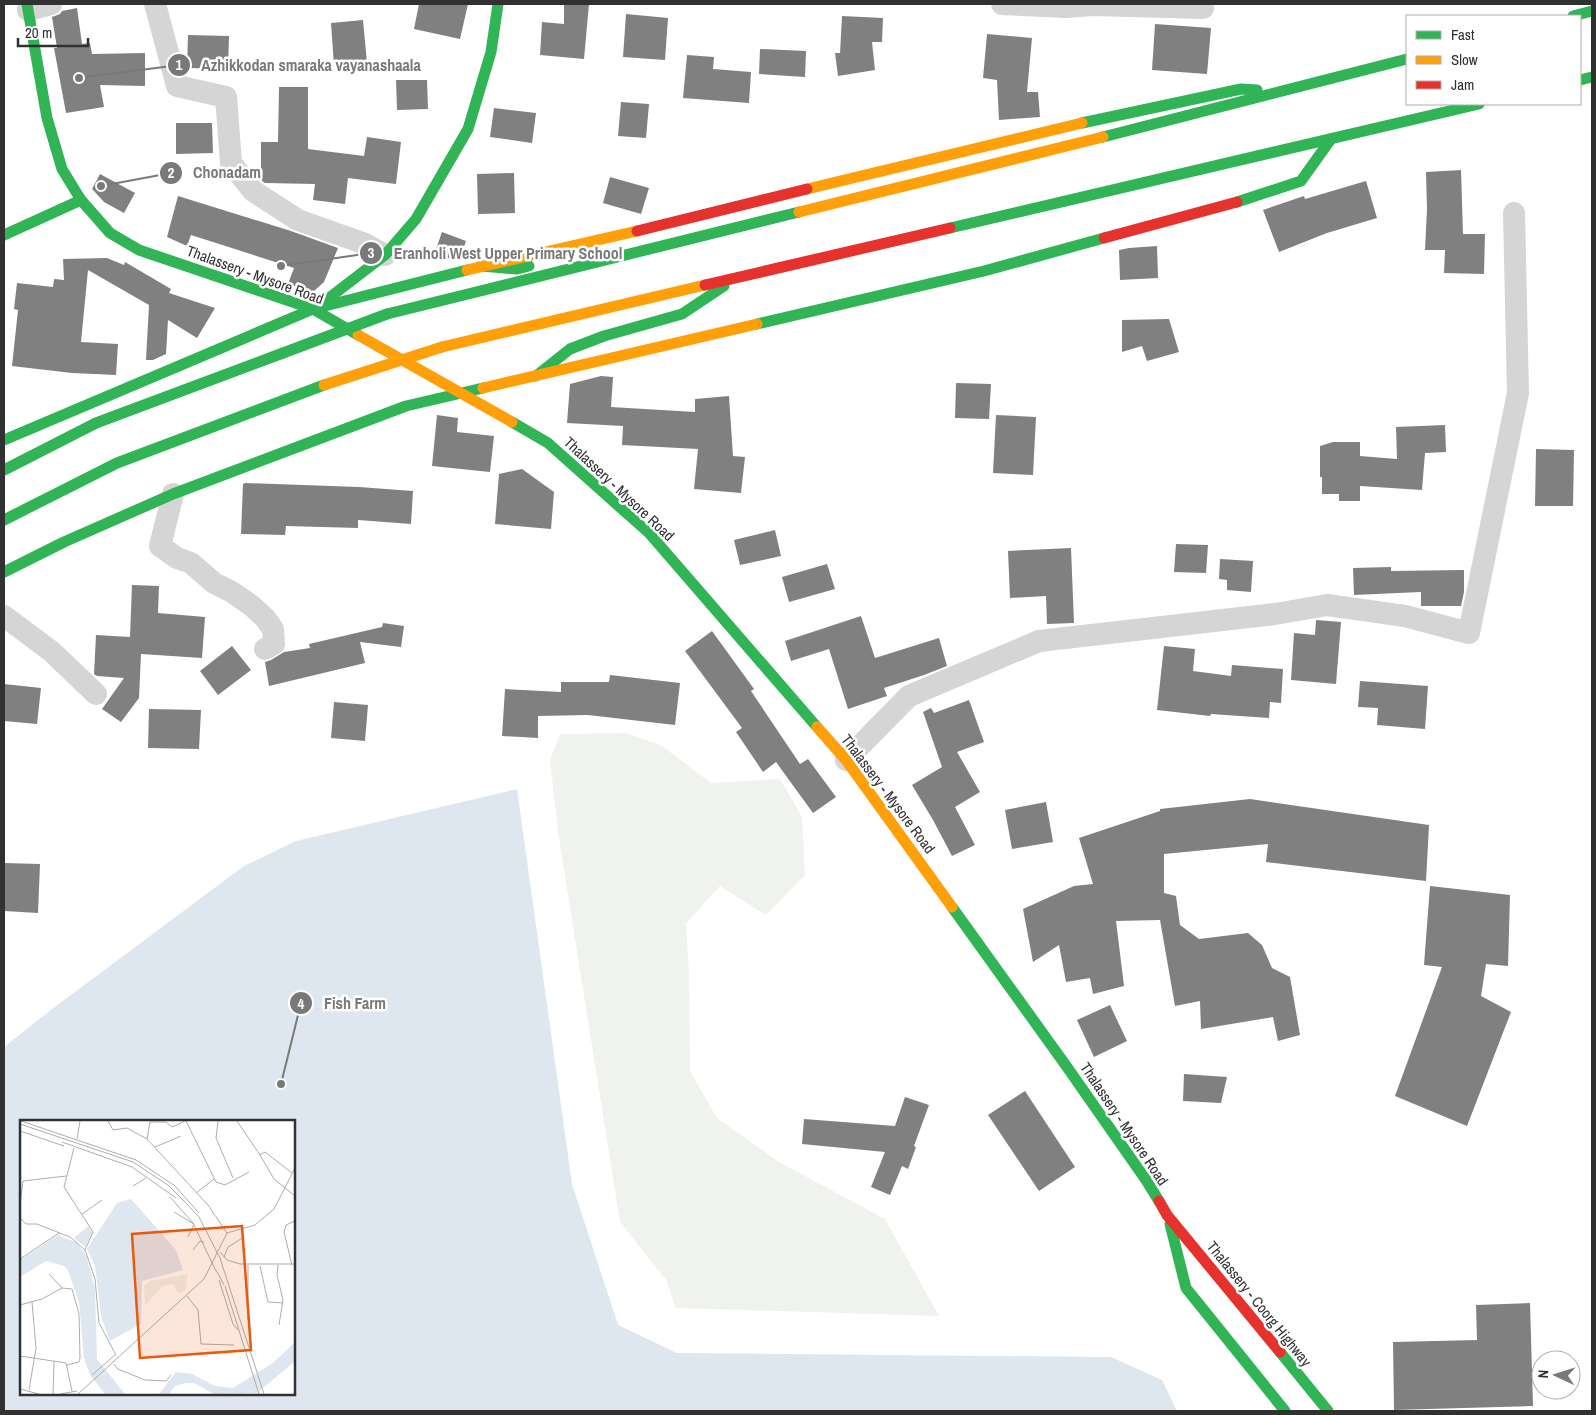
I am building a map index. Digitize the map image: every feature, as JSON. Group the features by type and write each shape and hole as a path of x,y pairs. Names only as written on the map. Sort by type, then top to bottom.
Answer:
{"main road":[{"path":"314,309 385,255 416,219 468,129 490,52 498,4"},
{"name":"Thalassery - Mysore Road","path":"28,7 47,118 62,169 81,200 110,233 139,250 314,309 548,444 649,533 846,760 1067,1067 1146,1180 1167,1215"},
{"path":"1577,15 1592,11"},
{"path":"4,470 96,424 387,314 1282,92 1406,59"},
{"path":"4,440 314,309 481,266 607,239 892,167 1117,115 1242,89 1282,92"},
{"path":"4,520 117,463 324,385 442,347 1475,105"},
{"path":"4,572 64,542 173,494 406,406 984,271 1247,198 1301,181 1331,138"},
{"path":"4,235 81,200"},
{"path":"481,266 517,269 576,255 620,255"},
{"path":"536,376 570,349 604,336 682,314 738,277"},
{"path":"1167,1215 1186,1288 1285,1411"},
{"name":"Thalassery - Coorg Highway","path":"1167,1215 1328,1411"}],"street":[{"path":"28,7 51,4"},
{"path":"155,4 177,86 226,98 232,163 253,191 298,220 363,243 385,255"},
{"path":"1002,4 1066,7 1093,5 1203,8"},
{"path":"846,760 909,696 1039,642 1275,614 1326,605 1405,616 1469,633 1518,393 1514,213"},
{"path":"173,494 160,546 177,558 191,563 214,583 232,592 258,612 273,630 274,644 265,649"},
{"path":"4,616 51,651 96,694"}],"shaded area":[{"path":"627,733 662,746 711,783 780,779 802,817 805,875 766,915 720,886 686,923 689,971 690,1071 717,1118 779,1162 885,1219 939,1316 676,1308 666,1280 620,1222 558,832 550,760 560,734"},
{"path":"517,789 572,1184 618,1325 677,1353 1111,1357 1162,1380 1177,1411 4,1411 4,1047 244,866 296,841"}],"building":[{"path":"419,4 468,4 460,39 414,29"},
{"path":"564,4 589,4 584,59 540,55 542,22 564,24"},
{"path":"77,8 82,44 90,43 92,54 145,53 145,86 100,85 104,107 66,113 54,48 57,48 52,17 60,14 62,11"},
{"path":"626,14 668,18 665,60 623,57"},
{"path":"842,16 883,18 882,42 872,42 875,70 838,76 835,53 840,53"},
{"path":"363,20 367,63 334,66 331,23"},
{"path":"1155,24 1211,28 1207,74 1152,70"},
{"path":"987,34 1032,38 1027,92 1038,92 1040,117 999,120 997,80 983,78"},
{"path":"188,35 229,36 228,69 187,68"},
{"path":"760,49 806,51 805,77 759,74"},
{"path":"687,55 714,57 713,69 751,72 749,103 683,98"},
{"path":"396,80 427,80 428,109 397,110"},
{"path":"279,87 308,87 308,149 364,156 367,137 401,142 396,184 348,178 345,204 313,200 315,184 265,183 262,181 261,142 278,142"},
{"path":"621,102 649,104 646,138 618,136"},
{"path":"494,108 536,113 532,143 490,137"},
{"path":"176,123 212,123 213,153 176,154"},
{"path":"1461,170 1463,234 1485,234 1484,274 1444,273 1445,250 1425,250 1426,172"},
{"path":"514,173 515,213 478,214 477,174"},
{"path":"100,174 135,193 124,213 104,202 92,189"},
{"path":"610,177 649,188 641,214 603,203"},
{"path":"1366,181 1377,218 1327,233 1279,252 1263,210 1304,196 1305,199"},
{"path":"178,196 291,231 338,248 324,282 313,292 288,284 294,268 191,235 187,246 167,237"},
{"path":"442,232 466,241 461,255 445,259 434,255"},
{"path":"1157,246 1158,278 1120,280 1119,250"},
{"path":"107,258 124,265 125,262 171,289 169,293 215,308 197,338 168,320 166,354 153,360 146,360 149,305 88,270 81,342 118,344 116,375 72,373 12,366 18,310 14,309 17,283 53,287 54,279 64,280 63,259"},
{"path":"1169,319 1179,352 1147,361 1142,346 1122,352 1122,320"},
{"path":"601,376 613,377 611,407 695,412 695,399 729,396 733,456 745,457 741,493 694,489 698,449 622,445 623,426 567,423 570,384"},
{"path":"956,383 991,384 989,419 955,418"},
{"path":"437,415 458,418 457,432 494,436 490,472 432,466"},
{"path":"996,415 1036,417 1033,475 993,473"},
{"path":"1445,425 1446,452 1425,453 1422,490 1360,486 1360,501 1339,501 1339,494 1322,494 1320,446 1333,442 1360,442 1360,456 1397,459 1396,427"},
{"path":"1536,449 1574,450 1573,506 1535,506"},
{"path":"522,469 554,492 551,529 495,524 499,474"},
{"path":"243,484 413,491 411,524 358,520 358,528 286,526 285,535 241,534"},
{"path":"775,530 781,556 740,565 734,540"},
{"path":"1176,544 1208,545 1206,573 1174,572"},
{"path":"1071,548 1074,623 1047,624 1046,596 1010,598 1008,551"},
{"path":"1220,559 1253,561 1251,592 1227,590 1227,580 1219,579"},
{"path":"827,564 835,589 789,602 782,577"},
{"path":"1391,567 1391,571 1464,570 1464,592 1461,606 1421,606 1421,592 1354,595 1353,568"},
{"path":"132,585 159,586 158,613 205,617 202,658 141,654 139,698 121,722 102,709 124,678 97,676 94,674 96,635 130,637"},
{"path":"861,616 875,658 939,638 947,666 884,688 887,696 848,709 829,649 791,661 785,641"},
{"path":"1316,620 1341,622 1336,684 1291,680 1294,633 1315,635"},
{"path":"383,623 404,626 401,647 360,642 365,663 269,686 265,662 284,652 310,648 309,644 382,627"},
{"path":"712,631 754,689 751,691 800,764 808,759 836,797 813,813 776,762 763,772 736,732 742,728 685,651"},
{"path":"232,646 251,670 218,695 200,671"},
{"path":"1164,646 1195,649 1193,671 1231,676 1232,665 1283,669 1281,703 1270,702 1269,718 1211,714 1210,716 1157,710"},
{"path":"610,675 680,683 675,725 588,715 538,716 538,738 502,736 505,689 561,692 561,682 609,682"},
{"path":"1360,681 1428,686 1425,729 1377,725 1378,708 1358,707"},
{"path":"4,684 41,688 37,724 4,721"},
{"path":"969,700 984,742 957,752 980,792 955,807 975,845 952,856 912,785 942,767 923,712 931,708 934,713"},
{"path":"334,702 368,705 365,741 331,738"},
{"path":"149,709 201,710 199,749 148,748"},
{"path":"1250,799 1429,825 1426,881 1266,862 1268,844 1164,854 1164,893 1176,896 1180,925 1199,939 1248,933 1262,945 1272,968 1290,977 1300,1035 1278,1041 1273,1017 1201,1029 1200,1001 1175,1006 1160,920 1116,921 1124,986 1093,994 1090,978 1066,982 1059,945 1033,962 1023,909 1074,886 1093,884 1079,838 1160,811 1160,809"},
{"path":"1046,802 1053,842 1012,849 1005,810"},
{"path":"4,863 40,864 38,913 4,911"},
{"path":"1430,886 1510,895 1508,966 1486,964 1481,996 1511,1012 1467,1126 1395,1096 1442,967 1424,965"},
{"path":"1110,1005 1127,1041 1094,1057 1077,1020"},
{"path":"1184,1074 1227,1077 1221,1103 1183,1101"},
{"path":"1025,1091 1075,1167 1039,1191 988,1115"},
{"path":"905,1097 929,1105 908,1169 902,1166 890,1195 871,1187 885,1152 802,1144 804,1119 895,1126"},
{"path":"1530,1303 1531,1400 1533,1400 1533,1406 1394,1410 1393,1342 1477,1340 1476,1305"}],"traffic: fast":[{"path":"27,4 47,118 62,169 81,200 110,233 139,250 313,309 358,335"},
{"path":"325,301 385,255 416,219 468,129 491,52 498,4"},
{"path":"1577,15 1592,11"},
{"path":"1103,137 1406,59"},
{"path":"1581,80 1592,77"},
{"path":"1082,123 1241,89 1257,90"},
{"path":"950,228 1475,105"},
{"path":"1237,202 1301,181 1331,139"},
{"path":"4,235 81,200"},
{"path":"387,314 799,212"},
{"path":"757,324 984,271 1104,238"},
{"path":"481,266 517,269 529,266"},
{"path":"4,440 313,309 467,270"},
{"path":"536,376 570,349 604,336 682,314 724,286"},
{"path":"283,353 387,314"},
{"path":"4,470 96,423 283,353"},
{"path":"4,520 117,463 324,385"},
{"path":"4,572 64,542 173,494 406,406 483,388"},
{"path":"512,422 548,443 649,533 817,727"},
{"path":"952,907 1067,1067 1159,1201"},
{"path":"1170,1224 1186,1288 1285,1411"},
{"path":"1280,1352 1328,1411"}],"traffic: slow":[{"path":"807,189 1082,123"},
{"path":"799,212 1103,137"},
{"path":"467,270 637,231"},
{"path":"442,347 705,285"},
{"path":"483,388 757,324"},
{"path":"358,335 512,422"},
{"path":"324,385 442,347"},
{"path":"817,727 846,760 952,907"}],"traffic: jam":[{"path":"637,231 807,189"},
{"path":"1104,238 1237,202"},
{"path":"705,285 950,228"},
{"path":"1159,1201 1167,1215 1280,1352"}],"place":[{"name":"Azhikkodan smaraka vayanashaala","path":"79,78"},
{"name":"Chonadam","path":"101,186"},
{"name":"Eranholi West Upper Primary School","path":"281,266"},
{"name":"Fish Farm","path":"281,1084"}]}
